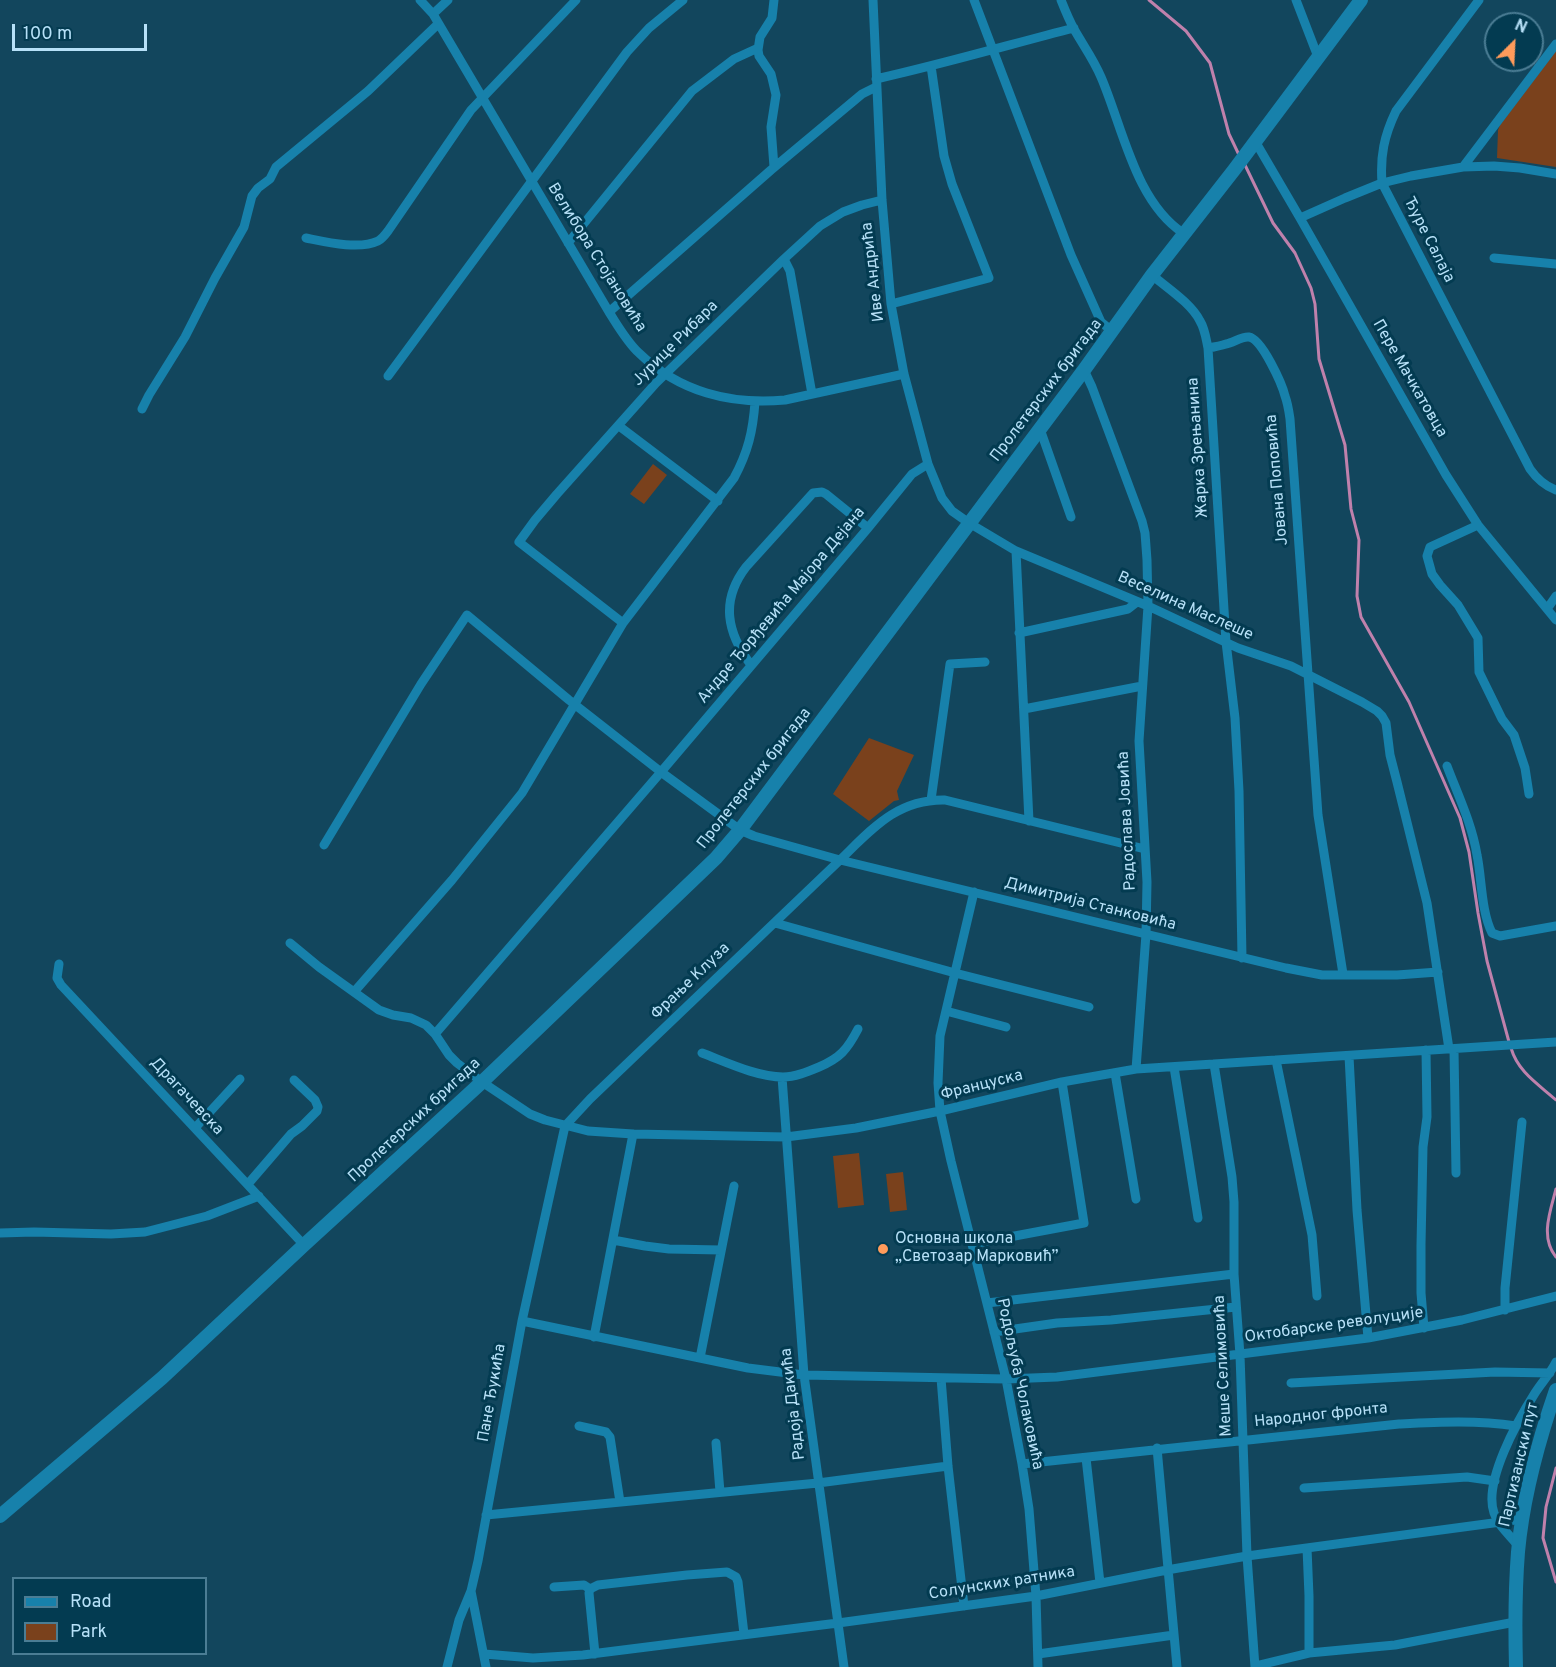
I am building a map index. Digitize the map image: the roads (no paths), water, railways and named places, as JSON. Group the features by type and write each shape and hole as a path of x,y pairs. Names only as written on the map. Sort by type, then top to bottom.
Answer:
{"street":[{"name":"Велибора Стојановића","path":"420,0 433,14 609,312 639,353 664,374 684,385 716,397 755,402 785,400 904,374"},
{"path":"433,14 448,0"},
{"path":"306,238 357,245 382,239 471,110 576,0"},
{"path":"388,376 627,52 649,28 683,0"},
{"path":"774,0 772,18 760,37 758,48 759,56 771,74 776,95 771,127 774,167"},
{"name":"Иве Андрића","path":"873,0 882,200 891,304 904,374 928,464 946,505 969,523"},
{"path":"974,0 1071,255 1101,322 1112,331"},
{"path":"1060,0 1101,77 1123,138 1143,184 1161,215 1183,233"},
{"path":"1296,0 1318,57"},
{"name":"Пролетерских бригада","path":"0,1516 162,1378 482,1082 716,858 740,830 1084,370 1183,233 1234,170 1361,0"},
{"name":"Ђуре Салаја","path":"1479,0 1396,111 1384,143 1380,164 1382,183 1530,469 1537,479 1556,490"},
{"path":"142,409 185,337 214,278 244,227 252,196 258,188 270,179 276,167 368,91 438,24"},
{"path":"609,312 774,167 876,83 993,48 1074,28"},
{"path":"1463,167 1556,44"},
{"path":"568,243 692,91 734,59 758,48"},
{"path":"891,304 989,278 952,184 944,156 931,66"},
{"name":"Пере Мачкатовца","path":"1253,144 1300,218 1440,465 1478,525 1556,620"},
{"path":"1300,218 1382,183 1463,167 1512,168 1556,174"},
{"name":"Јурице Рибара","path":"623,623 519,542 543,511 664,374 784,259 820,226 843,212 882,200"},
{"path":"1494,258 1556,264"},
{"path":"784,259 790,271 812,394"},
{"name":"Жарка Зрењанина","path":"1152,275 1197,315 1203,327 1208,348 1226,642 1235,718 1239,791 1242,958"},
{"name":"Јована Поповића","path":"1208,348 1245,337 1252,339 1270,363 1286,397 1290,419 1308,675"},
{"name":"Радослава Јовића","path":"1084,370 1142,521 1147,551 1148,606 1139,741 1147,882 1146,934 1136,1069"},
{"path":"354,992 452,880 522,794 623,623 734,478 751,438 755,402"},
{"path":"619,426 717,501"},
{"path":"1040,429 1071,517"},
{"name":"Андре Ђорђевића Мајора Дејана","path":"435,1034 661,772 912,474 928,464"},
{"path":"751,665 738,646 729,616 729,603 735,583 746,567 813,493 826,494 868,528"},
{"name":"Веселина Маслеше","path":"969,523 1016,551 1148,606 1254,654 1291,666 1337,688 1377,711 1386,723 1392,764 1427,903 1438,972"},
{"path":"1478,525 1430,547 1428,562 1432,574 1458,605 1478,638 1479,672 1502,719 1514,735 1525,768 1529,794"},
{"path":"1016,551 1029,820"},
{"path":"1548,609 1556,596"},
{"path":"1019,633 1128,609 1137,602"},
{"name":"Димитрија Станковића","path":"324,845 421,684 467,615 574,704 661,772 740,830 753,836 840,860 1242,958 1322,975 1397,975 1438,972"},
{"path":"984,662 950,664 931,800 945,800 1145,849"},
{"path":"1308,675 1318,815 1343,974"},
{"path":"1024,709 1142,686"},
{"path":"1447,766 1471,830 1492,933 1500,936 1556,926"},
{"name":"Фрање Клуза","path":"565,1126 590,1099 879,823 904,807 931,800"},
{"name":"Родољуба Чолаковића","path":"974,892 940,1036 938,1056 940,1111 1006,1379 1022,1464 1029,1509 1036,1596 1038,1667"},
{"path":"775,923 1089,1007"},
{"path":"290,943 379,1010 411,1018 426,1025 435,1034"},
{"name":"Драгачевска","path":"59,964 57,978 61,985 304,1245"},
{"path":"1438,972 1452,1049 1456,1173"},
{"path":"946,1011 1006,1027"},
{"path":"702,1053 748,1070 782,1077 806,1073 834,1060 843,1053 858,1029"},
{"name":"Француска","path":"435,1034 449,1055 482,1082 530,1114 565,1126 588,1131 633,1134 786,1137 856,1128 1062,1082 1136,1069 1556,1042"},
{"path":"1424,1328 1421,1245 1423,1147 1427,1117 1426,1050"},
{"path":"1349,1056 1357,1210 1368,1338"},
{"path":"1276,1060 1312,1235 1317,1296"},
{"name":"Меше Селимовића","path":"1214,1064 1234,1202 1234,1274 1240,1355 1247,1556 1255,1667"},
{"path":"1174,1067 1198,1218"},
{"path":"1115,1073 1136,1199"},
{"name":"Радоја Дакића","path":"782,1077 804,1375 844,1667"},
{"path":"195,1128 240,1080"},
{"path":"248,1184 291,1134 317,1111 315,1100 294,1080"},
{"path":"972,1244 1084,1223 1062,1082"},
{"path":"1504,1310 1522,1122"},
{"name":"Пане Ђукића","path":"486,1667 471,1591 522,1321 565,1126"},
{"path":"594,1337 633,1134"},
{"path":"700,1358 734,1186"},
{"path":"0,1233 145,1232 207,1216 259,1196"},
{"path":"613,1240 669,1249 721,1250"},
{"path":"987,1303 1234,1274"},
{"name":"Октобарске револуције","path":"804,1375 1006,1379 1057,1377 1368,1338 1424,1328 1556,1296"},
{"path":"994,1332 1057,1323 1112,1320 1236,1307"},
{"path":"522,1321 748,1368 804,1375"},
{"name":"Партизански пут","path":"1519,1547 1498,1522 1492,1505 1494,1481 1516,1426 1556,1362"},
{"path":"1291,1383 1495,1372 1550,1373"},
{"path":"941,1378 948,1466 964,1606"},
{"name":"Партизански пут","path":"1516,1667 1515,1622 1519,1547 1523,1519 1537,1454 1556,1390"},
{"name":"Народног фронта","path":"1022,1464 1399,1424 1452,1421 1516,1426"},
{"path":"579,1426 606,1432 610,1437 620,1502"},
{"path":"716,1443 720,1492"},
{"path":"1157,1449 1177,1667"},
{"path":"1086,1458 1100,1583"},
{"path":"486,1515 818,1483 948,1466"},
{"path":"1304,1488 1467,1477 1494,1481"},
{"name":"Солунских ратника","path":"484,1654 532,1658 595,1654 838,1623 1036,1596 1247,1556 1523,1519"},
{"path":"1307,1548 1309,1653"},
{"path":"595,1654 588,1597 590,1589 598,1585 727,1572 736,1577 738,1582 744,1634"},
{"path":"554,1587 584,1585 590,1589"},
{"path":"447,1667 462,1612 471,1591"},
{"path":"462,1612 470,1611 477,1616"},
{"path":"1255,1667 1309,1653 1395,1645 1515,1622"},
{"path":"1038,1654 1174,1635"}],"waterway":[{"path":"1149,0 1186,31 1210,63 1229,134 1240,157"},
{"path":"1245,165 1273,223 1295,253 1311,288 1315,304 1319,359 1345,445 1351,509 1359,540 1357,596 1361,617 1409,702 1460,818 1469,852 1487,961 1509,1042"},
{"path":"1511,1048 1524,1071 1556,1100"},
{"path":"1556,1189 1547,1233 1548,1241 1556,1257"},
{"path":"1556,1468 1546,1507 1543,1538 1556,1582"}],"place":[{"name":"Основна школа „Светозар Марковић”","path":"883,1249"}]}
